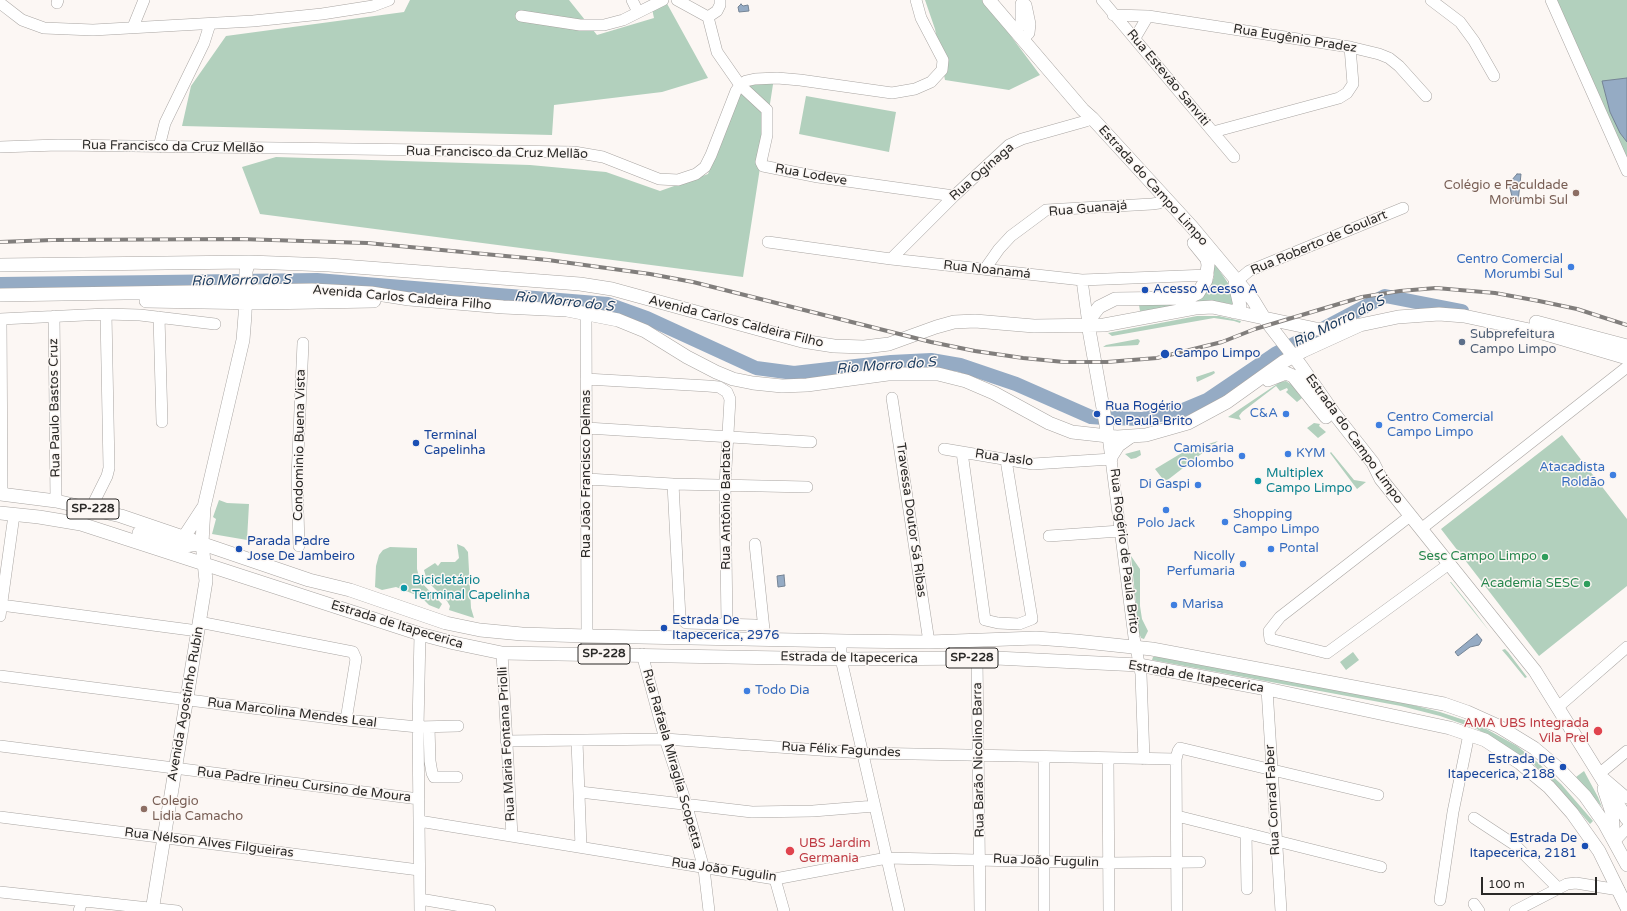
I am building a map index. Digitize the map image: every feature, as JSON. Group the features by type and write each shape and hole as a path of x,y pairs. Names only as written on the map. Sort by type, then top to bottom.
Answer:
{"main road":[{"name":"Estrada do Campo Limpo","path":"989,0 1022,32"},
{"name":"Estrada do Campo Limpo","path":"998,0 1072,98 1092,118 1162,201 1237,280 1253,300 1264,318 1333,412 1373,463 1381,479 1534,671 1627,819"},
{"path":"1088,324 1099,307 1115,299 1187,298 1203,287 1208,275 1208,265 1203,254 1162,201"},
{"path":"184,537 204,507 243,340 249,262"},
{"name":"Avenida Carlos Caldeira Filho","path":"0,265 249,262 329,265 580,284 612,289 802,341 834,346 864,347 889,344 954,322 975,321 1034,326 1088,324 1104,325 1195,308 1212,307 1305,328 1326,329 1376,312 1439,305 1466,308 1515,318 1579,332 1627,346"},
{"path":"1234,312 1240,306 1235,284 1237,280"},
{"path":"0,298 15,300 246,289 261,303 409,299"},
{"name":"Avenida Carlos Caldeira Filho","path":"0,295 246,289 270,291 339,291 409,299 586,312 618,320 645,332 699,363 733,379 782,386 808,385 888,374 938,374 966,381 994,393 1049,423 1072,432 1108,436 1133,436 1153,433 1188,423 1227,402 1294,357 1337,335 1368,322 1415,314 1464,316 1539,332 1627,358"},
{"path":"243,340 261,303 270,291"},
{"name":"Rua Rogério de Paula Brito","path":"1088,324 1108,436"},
{"path":"1227,402 1280,374 1289,374 1297,379 1368,469 1381,479"},
{"name":"Estrada de Itapecerica","path":"1,494 56,501 91,508 184,537 309,580 350,590 458,626 480,630 522,634 587,636 841,641 959,642 1036,638 1135,646 1444,704 1467,712 1511,733 1534,748 1559,769 1585,796 1604,823 1627,865"},
{"name":"Avenida Agostinho Rubin","path":"152,909 206,581 202,544 204,507"},
{"name":"Estrada de Itapecerica","path":"0,513 74,523 100,530 420,634 502,653 642,654 841,659 977,658 1139,664 1443,726 1485,740 1520,764 1549,788 1572,813 1607,864 1627,908"},
{"path":"100,530 134,532 185,546 202,544"},
{"path":"204,564 226,560 272,576 309,580"},
{"path":"841,659 848,653 862,648 914,649 956,645 959,642"},
{"name":"Estrada do Campo Limpo","path":"1599,774 1612,813 1614,826 1614,842 1607,864"}],"street":[{"path":"132,27 144,0"},
{"path":"632,0 638,12"},
{"path":"521,16 537,20 590,26 614,23 663,0"},
{"path":"677,0 708,17 717,52 740,85 755,79 777,78 892,92 915,90 925,86 938,75 943,65 942,54 921,18 916,0"},
{"path":"708,17 717,11 720,5 720,0"},
{"name":"Rua Estevão Sanviti","path":"1102,0 1113,15 1135,38 1234,157"},
{"path":"1431,0 1460,22 1474,41 1494,76"},
{"path":"1551,0 1627,171"},
{"path":"1022,1 1022,32"},
{"path":"0,3 22,20 44,28 93,30 210,24 322,14 382,2"},
{"name":"Rua Eugênio Pradez","path":"1113,15 1148,16 1350,47 1379,54 1389,58 1399,66 1426,96"},
{"path":"1135,38 1148,16"},
{"path":"159,147 165,123 204,43 210,24"},
{"path":"1213,132 1339,98 1347,93 1353,84 1350,47"},
{"name":"Rua Francisco da Cruz Mellão","path":"0,147 40,145 574,152 603,157 659,179 678,180 701,171 708,162 728,107 740,85"},
{"name":"Rua Lodeve","path":"740,85 767,110 767,135 761,162 763,166 818,177 954,196"},
{"name":"Rua Oginaga","path":"891,259 954,196 1009,145 1022,139 1092,118"},
{"name":"Rua Guanajá","path":"985,270 1011,236 1046,210 1162,201"},
{"name":"Rua Roberto de Goulart","path":"1237,280 1249,271 1403,208"},
{"name":"Rua Noanamá","path":"768,242 891,259 1082,280 1208,275"},
{"name":"Rua Rogério de Paula Brito","path":"1082,280 1088,324"},
{"name":"Rua João Francisco Delmas","path":"586,312 587,636"},
{"path":"91,508 107,476 109,468 106,314"},
{"path":"1,494 1,319 106,314 140,315 215,324"},
{"name":"Rua Paulo Bastos Cruz","path":"54,316 56,501"},
{"path":"159,317 162,422"},
{"name":"Condominio Buena Vista","path":"299,546 297,477 303,343"},
{"path":"1421,529 1627,367"},
{"name":"Rua Antônio Barbato","path":"586,379 708,386 724,389 730,399 725,485 727,623"},
{"name":"Travessa Doutor Sá Ribas","path":"892,398 929,642"},
{"path":"587,428 811,442"},
{"name":"Rua Rogério de Paula Brito","path":"1108,436 1135,646 1141,674 1144,758"},
{"name":"Rua Rogério de Paula Brito","path":"1111,455 1119,446 1133,436"},
{"name":"Rua Jaslo","path":"944,449 1033,464 1111,455"},
{"path":"962,452 985,620 998,623 1019,624 1032,619 1006,460"},
{"path":"587,479 673,484 807,487"},
{"path":"673,484 680,618 686,623 755,625"},
{"path":"14,514 1,611 199,627 353,652 356,659 346,720"},
{"path":"1410,516 1280,617 1269,632 1270,639 1327,654 1449,564"},
{"path":"1049,536 1120,530"},
{"path":"755,544 765,639"},
{"path":"420,634 418,727 420,911"},
{"path":"841,641 841,659 899,911"},
{"path":"1558,707 1627,647"},
{"name":"Rua Maria Fontana Priolli","path":"502,653 512,836"},
{"name":"Rua Rafaela Miraglia Scopetta","path":"642,654 664,739 686,803 704,869 709,911"},
{"name":"Rua Barão Nicolino Barra","path":"977,658 980,911"},
{"name":"Rua Marcolina Mendes Leal","path":"0,676 346,720 418,727 458,726"},
{"name":"Rua Conrad Faber","path":"1267,689 1281,911"},
{"path":"429,727 430,761 434,777 457,777"},
{"path":"1440,900 1452,819 1469,734"},
{"name":"Rua Félix Fagundes","path":"506,741 664,739 862,753 1176,759"},
{"path":"577,741 581,847"},
{"name":"Rua Padre Irineu Cursino de Moura","path":"0,746 418,799"},
{"path":"1177,911 1176,759 1178,751 1182,748 1378,795"},
{"path":"1627,751 1599,774 1627,798"},
{"path":"1044,756 1044,911"},
{"path":"1108,758 1109,911"},
{"path":"580,792 766,812 813,811 875,806"},
{"path":"1177,816 1381,867"},
{"name":"Rua Nélson Alves Filgueiras","path":"0,817 419,870"},
{"path":"1474,818 1516,844 1558,888"},
{"name":"Rua João Fugulin","path":"418,821 581,847 704,869 775,879 887,858 1109,863 1200,862"},
{"path":"1614,842 1627,828"},
{"path":"1246,833 1247,889"},
{"path":"775,879 784,911"},
{"path":"1515,911 1558,888 1576,883 1619,890"},
{"path":"0,892 80,906 177,911"},
{"path":"420,899 490,911"}],"green space":[{"path":"410,0 569,0 597,35 654,18 650,0 665,0 708,78 662,92 554,105 552,135 182,126 191,86 226,36 404,12"},
{"path":"925,0 984,0 1040,75 1009,90 945,80 935,29"},
{"path":"1555,0 1627,0 1627,164"},
{"path":"774,78 743,277 260,214 242,167 276,157 530,165 606,172 660,191 708,174 740,85"},
{"path":"806,96 896,112 889,152 799,134"},
{"path":"1213,261 1230,286 1236,305 1219,302 1190,303 1203,295 1209,289 1214,277"},
{"path":"1139,305 1180,305 1155,310 1140,311"},
{"path":"1197,316 1219,316 1241,321 1240,323 1214,318 1112,336 1108,333"},
{"path":"1138,339 1140,341 1138,345 1103,347 1106,345"},
{"path":"1214,371 1215,373 1212,375 1197,382 1196,377"},
{"path":"1286,381 1292,385 1302,398 1297,402 1286,392 1288,390 1287,388 1280,391 1276,386 1242,412 1239,416 1241,420 1228,417 1280,382"},
{"path":"1314,423 1320,424 1319,426 1326,432 1318,438 1307,428"},
{"name":"Sesc Campo Limpo","path":"1562,435 1627,519 1627,586 1539,656 1441,529"},
{"path":"1218,441 1165,482 1155,469 1185,451"},
{"path":"1140,450 1141,455 1136,458 1131,459 1125,454"},
{"path":"1331,452 1354,480 1366,482 1357,489 1330,453"},
{"path":"219,500 227,503 249,504 247,540 212,534 216,519 213,517"},
{"path":"457,544 464,547 468,552 471,608 474,618 449,610 450,606 447,601 430,584 424,570 435,563 438,566 441,562 455,562 459,558"},
{"path":"390,547 417,548 417,569 420,581 442,604 439,609 429,605 421,597 396,587 382,590 375,587 376,566 379,555 383,550"},
{"path":"1131,556 1140,569 1140,606 1142,619 1148,631 1144,639 1141,638 1139,633"},
{"path":"1450,582 1472,608 1490,632"},
{"path":"1505,649 1527,677 1525,678 1502,650"},
{"path":"1353,652 1359,660 1346,670 1340,662"},
{"path":"1156,656 1401,702 1440,712 1479,725 1517,746 1536,761 1561,784 1593,821 1590,824 1559,788 1531,762 1477,729 1440,716 1401,706 1152,660 1153,657"},
{"path":"1584,771 1598,797 1602,807 1576,777"}],"water":[{"path":"741,4 743,6 748,5 749,11 739,12 738,7"},
{"path":"1627,78 1627,142 1620,133 1610,112 1602,81"},
{"path":"1517,174 1521,174 1518,202 1513,201 1510,188 1511,181"},
{"path":"784,575 785,586 778,587 777,576"},
{"path":"1477,634 1482,640 1479,645 1470,647 1458,656 1455,652"}],"waterway":[{"name":"Rio Morro do S","path":"0,284 317,280 608,304 647,318 756,368 794,373 891,362 931,360 960,365 1016,384 1091,417 1104,418"},
{"name":"Rio Morro do S","path":"1113,418 1142,419 1183,410 1207,400 1275,354 1385,296 1462,311"}],"railway":[{"path":"0,242 52,240 240,239 367,243 548,260 650,274 693,282 931,342 975,351 1064,362 1107,362 1157,358 1222,342 1255,329 1362,297 1400,291 1436,288 1495,293 1539,301 1577,309 1627,325"}],"place":[{"name":"Colégio e Faculdade Morumbi Sul","path":"1576,193"},
{"name":"Centro Comercial Morumbi Sul","path":"1571,267"},
{"name":"Acesso Acesso A","path":"1145,290"},
{"name":"Subprefeitura Campo Limpo","path":"1462,342"},
{"name":"Campo Limpo","path":"1165,354"},
{"name":"Rua Rogério De Paula Brito","path":"1097,414"},
{"name":"C&A","path":"1286,414"},
{"name":"Centro Comercial Campo Limpo","path":"1379,425"},
{"name":"Terminal Capelinha","path":"416,443"},
{"name":"KYM","path":"1288,454"},
{"name":"Camisaria Colombo","path":"1242,456"},
{"name":"Atacadista Roldão","path":"1613,475"},
{"name":"Multiplex Campo Limpo","path":"1258,481"},
{"name":"Di Gaspi","path":"1198,485"},
{"name":"Polo Jack","path":"1166,510"},
{"name":"Shopping Campo Limpo","path":"1225,522"},
{"name":"Parada Padre Jose De Jambeiro","path":"239,549"},
{"name":"Pontal","path":"1271,549"},
{"name":"Sesc Campo Limpo","path":"1545,557"},
{"name":"Nicolly Perfumaria","path":"1243,564"},
{"name":"Academia SESC","path":"1587,584"},
{"name":"Bicicletário Terminal Capelinha","path":"404,588"},
{"name":"Marisa","path":"1174,605"},
{"name":"Estrada De Itapecerica, 2976","path":"664,628"},
{"name":"Todo Dia","path":"747,691"},
{"name":"AMA UBS Integrada Vila Prel","path":"1598,731"},
{"name":"Estrada De Itapecerica, 2188","path":"1563,767"},
{"name":"Colegio Lidia Camacho","path":"144,809"},
{"name":"Estrada De Itapecerica, 2181","path":"1585,846"},
{"name":"UBS Jardim Germania","path":"790,851"}]}
